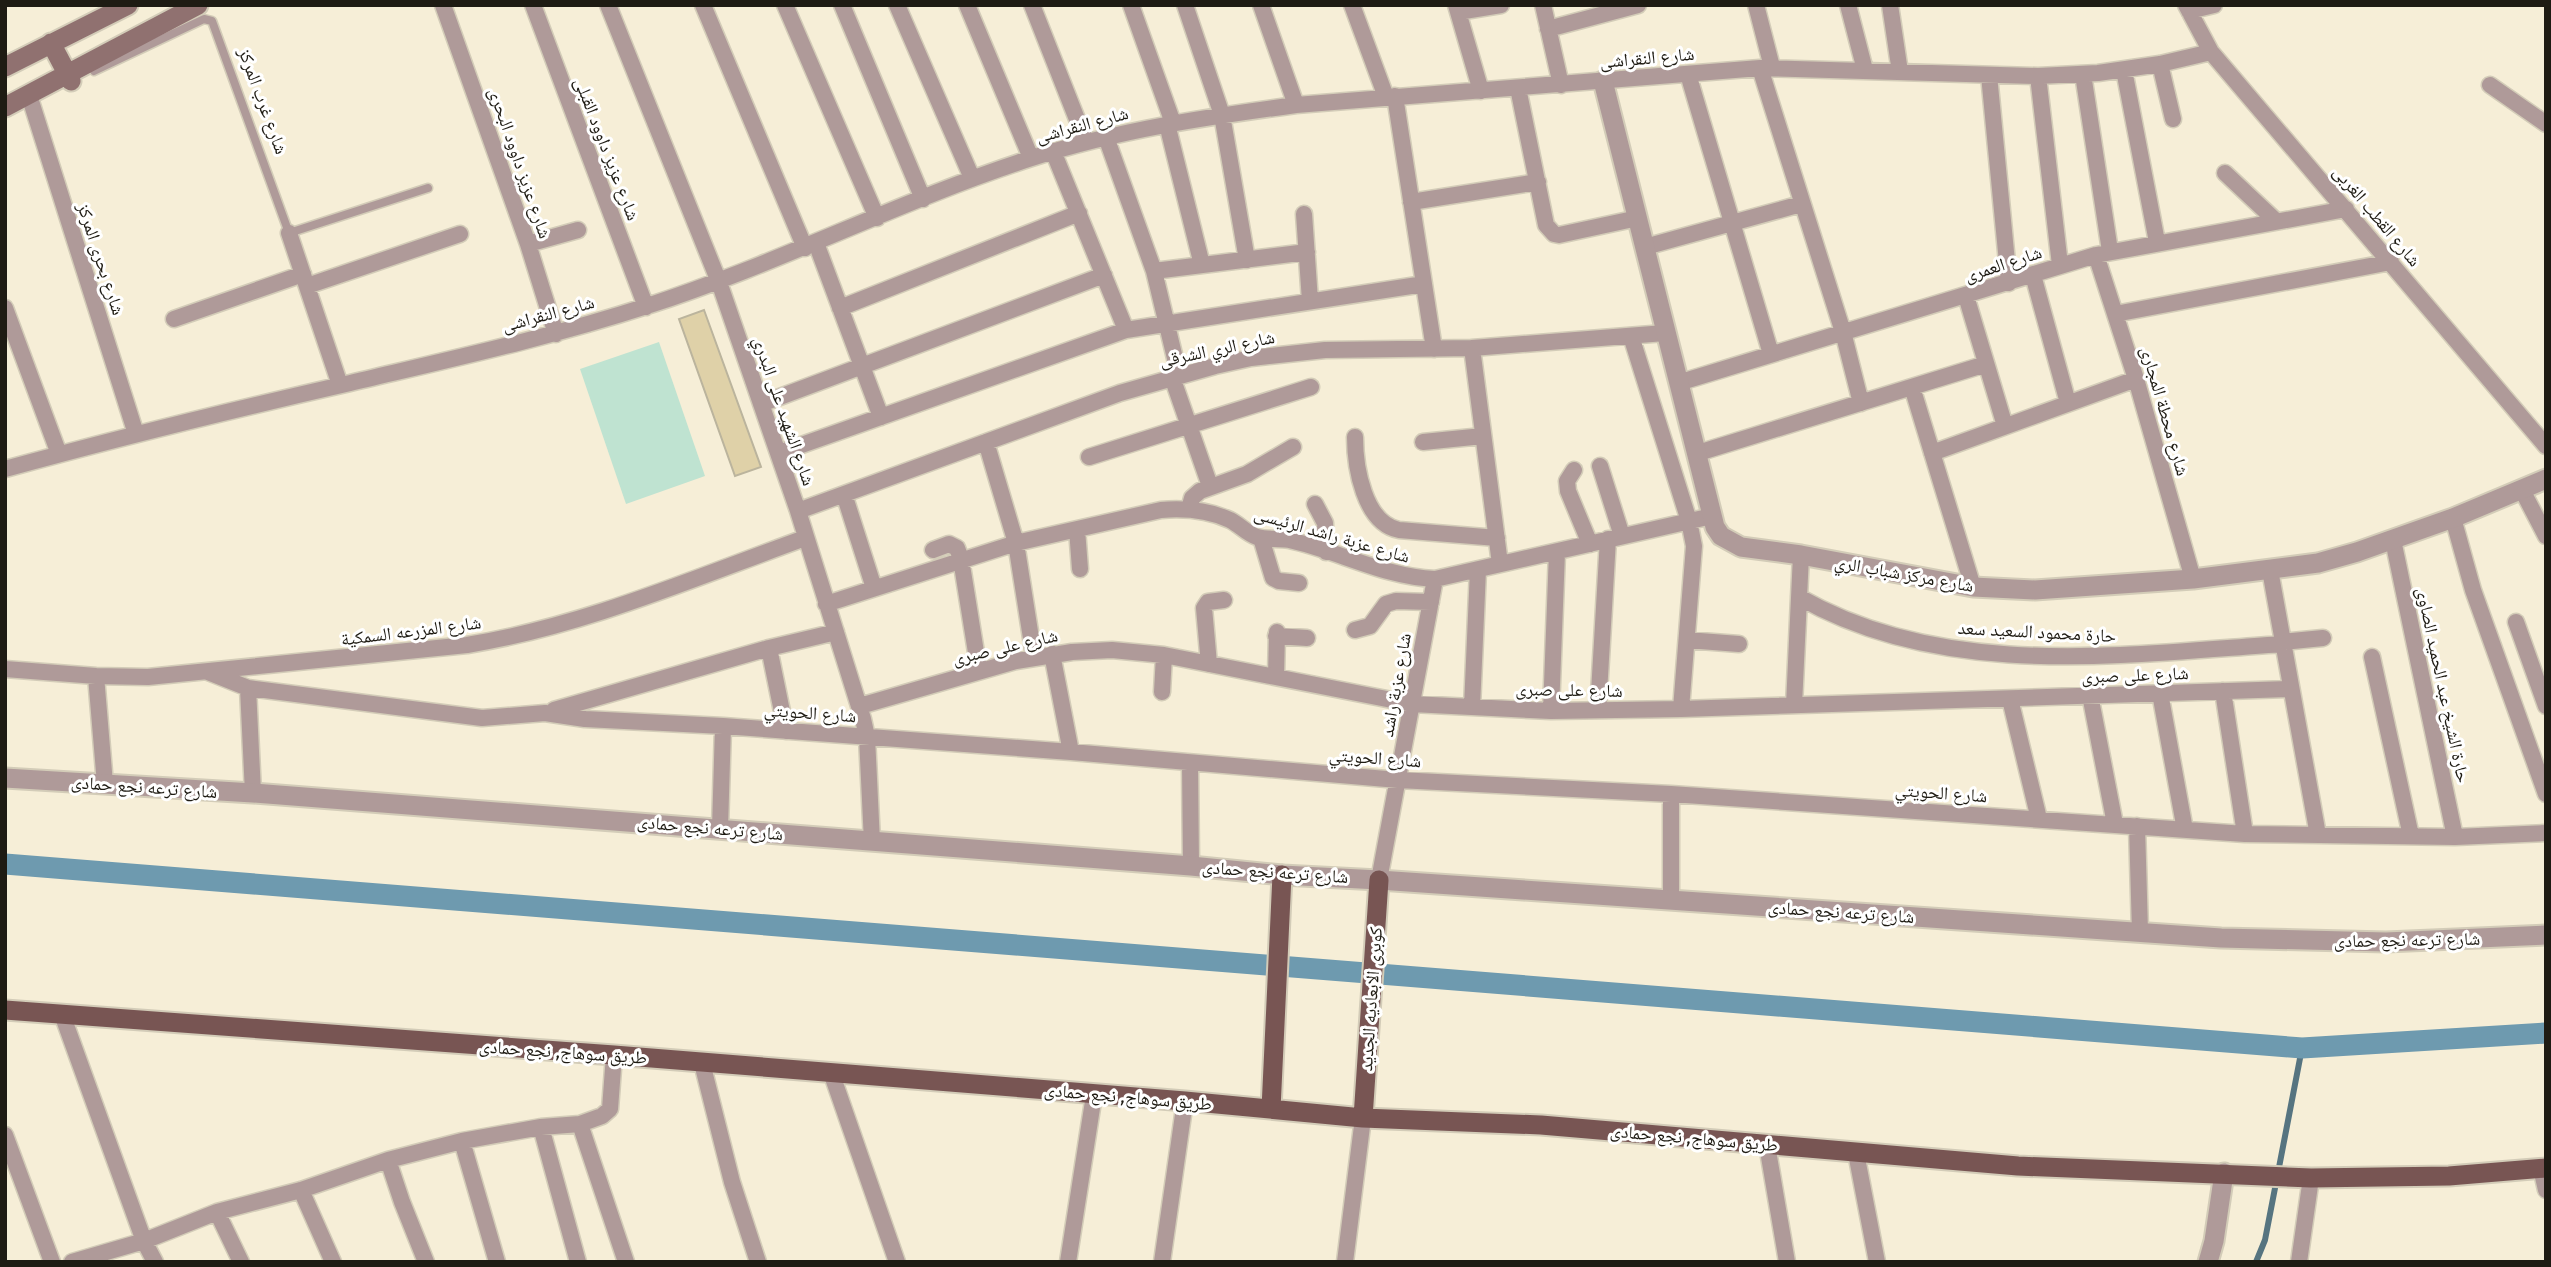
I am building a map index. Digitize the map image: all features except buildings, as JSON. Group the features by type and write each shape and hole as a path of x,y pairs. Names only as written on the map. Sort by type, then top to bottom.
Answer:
{"main road":[{"path":"5,67 128,5"},
{"path":"5,107 69,78 198,5"},
{"path":"51,43 69,78"},
{"path":"1271,1109 1282,875"},
{"name":"كوبرى الابعاديه الجديد","path":"1363,1118 1378,880"},
{"name":"طريق سوهاج, نجع حمادى","path":"5,1010 831,1072 1363,1118 1541,1125 2018,1166 2311,1178 2448,1176 2544,1168"}],"street":[{"name":"شارع عزيز داوود البحرى","path":"443,5 528,244 556,334"},
{"name":"شارع عزيز داوود القبلى","path":"533,5 646,307"},
{"name":"شارع الشهيد على البدري","path":"608,5 719,282 779,453 860,706 867,737 872,842"},
{"path":"704,5 840,308 881,417"},
{"path":"785,5 877,218"},
{"path":"842,5 923,199"},
{"path":"897,5 972,178"},
{"path":"967,5 1031,158"},
{"path":"1032,5 1086,142"},
{"path":"1131,5 1170,124 1202,265"},
{"path":"1185,5 1222,115 1247,260"},
{"path":"1261,5 1296,105"},
{"path":"1352,5 1390,97 1411,202 1434,349"},
{"path":"1481,91 1457,8 1501,5"},
{"path":"1543,5 1561,85"},
{"path":"1548,29 1638,5"},
{"path":"1756,5 1766,68 1801,204 1843,332 1861,403"},
{"path":"1848,5 1865,70"},
{"path":"1890,5 1900,72"},
{"path":"2188,8 2214,5"},
{"name":"شارع القطب الغربى","path":"2188,8 2211,52 2546,446"},
{"name":"شارع النقراشى","path":"5,469 136,434 556,334 719,282 972,178 1086,142 1170,124 1296,105 1766,68 2038,76 2124,69 2211,52"},
{"path":"2160,64 2173,119"},
{"path":"2124,69 2157,242"},
{"path":"1688,74 1771,354"},
{"name":"شارع محطة المجارى","path":"2083,74 2103,253 2115,314 2193,579"},
{"path":"1989,75 2009,283"},
{"path":"2038,76 2060,265"},
{"name":"شارع مركز شباب الري","path":"1603,81 1712,516 1721,536 1730,543 1973,587 2035,590 2193,579 2318,563 2454,518 2546,479"},
{"path":"2490,85 2546,124"},
{"path":"1518,88 1546,225 1554,234 1638,218"},
{"name":"شارع بحرى المركز","path":"30,97 136,434"},
{"path":"1106,137 1154,271 1167,323 1175,376 1210,486"},
{"path":"1053,152 1126,330"},
{"path":"2225,173 2276,221"},
{"path":"1411,202 1538,182"},
{"path":"1645,247 1801,204"},
{"name":"شارع العمرى","path":"1678,383 2103,253 2346,209"},
{"path":"840,308 1079,213"},
{"path":"1304,214 1310,301"},
{"path":"528,244 578,230"},
{"name":"شارع غرب المركز","path":"289,233 340,385"},
{"path":"174,319 460,234"},
{"path":"1154,271 1307,252"},
{"path":"2115,314 2391,262"},
{"path":"761,404 1104,275"},
{"path":"2033,275 2068,403"},
{"path":"779,453 1126,330 1424,284"},
{"path":"1966,296 2005,426"},
{"path":"5,308 59,454"},
{"name":"شارع الري الشرقى","path":"798,511 1121,393 1175,376 1251,358 1362,349 1472,348 1665,333"},
{"path":"1631,336 1689,521 1694,554 1681,709"},
{"path":"1472,348 1500,564"},
{"path":"1698,453 1986,364"},
{"path":"1932,453 2136,379"},
{"path":"1089,457 1311,387"},
{"path":"1912,387 1973,587"},
{"path":"1423,442 1483,436"},
{"path":"1355,437 1355,454 1361,482 1377,519 1385,525 1399,530 1497,538"},
{"path":"986,442 1016,543 1034,657"},
{"path":"1189,509 1196,493 1247,474 1293,447"},
{"path":"1598,710 1615,538 1600,466"},
{"path":"1574,470 1567,481 1568,491 1590,544"},
{"path":"2522,490 2546,537"},
{"path":"844,494 874,588"},
{"path":"1315,504 1325,523 1326,552"},
{"name":"شارع عزبة راشد الرئيسى","path":"826,604 1016,543 1161,510 1189,509 1215,514 1261,538 1289,540 1404,576 1435,579 1712,516"},
{"path":"2454,518 2473,590 2546,794"},
{"path":"1077,529 1080,569"},
{"name":"شارع المزرعه السمكية","path":"5,669 148,677 505,639 580,619 805,538"},
{"path":"1261,538 1273,578 1299,583"},
{"name":"حارة الشيخ عبد الحميد الصاوى","path":"2393,540 2455,837"},
{"path":"933,550 949,544 957,548 979,671"},
{"path":"1551,711 1557,552"},
{"path":"1794,705 1801,555"},
{"path":"1472,707 1478,570"},
{"path":"2270,570 2318,835"},
{"name":"شارع عزبة راشد","path":"1378,880 1435,579"},
{"name":"حارة محمود السعيد سعد","path":"1799,597 1838,617 1886,634 1976,651 2114,656 2323,638"},
{"path":"1209,664 1204,608 1208,602 1224,600"},
{"path":"1355,630 1370,626 1385,604 1396,601 1431,602"},
{"path":"2516,622 2546,706"},
{"path":"545,713 769,648 836,632"},
{"path":"1276,677 1277,634 1307,638"},
{"path":"1687,640 1739,644"},
{"path":"769,648 786,731"},
{"name":"شارع على صبرى","path":"860,706 1034,657 1112,650 1164,655 1412,704 1551,711 2291,689"},
{"path":"1052,654 1071,752"},
{"path":"1162,692 1164,655"},
{"path":"2372,657 2411,836"},
{"name":"شارع الحويتي","path":"208,672 248,688 482,718 545,713 585,719 723,726 1071,752 1398,780 1671,794 2245,834 2455,837 2546,833"},
{"path":"96,676 105,784"},
{"path":"248,688 253,793"},
{"path":"2223,691 2245,834"},
{"path":"2160,693 2185,830"},
{"path":"2090,695 2115,824"},
{"path":"2010,699 2039,819"},
{"path":"720,828 723,726"},
{"path":"1190,762 1191,866"},
{"name":"شارع ترعه نجع حمادى","path":"5,778 253,793 720,828 1282,875 2140,932 2317,942 2469,940 2546,935"},
{"path":"1671,794 1671,900"},
{"path":"2137,827 2140,932"},
{"path":"62,1014 144,1241 155,1262"},
{"path":"74,1261 144,1241 217,1212 301,1190 388,1160 462,1141 541,1127 580,1124 602,1116 610,1110 614,1055"},
{"path":"702,1063 732,1182 758,1262"},
{"path":"831,1072 897,1262"},
{"path":"1068,1262 1094,1094"},
{"path":"1162,1262 1185,1101"},
{"path":"1345,1262 1363,1118"},
{"path":"580,1124 626,1262"},
{"path":"541,1127 578,1262"},
{"path":"5,1135 52,1262"},
{"path":"462,1141 497,1262"},
{"path":"1767,1145 1787,1262"},
{"path":"1856,1153 1877,1262"},
{"path":"388,1160 426,1262"},
{"path":"2544,1168 2546,1190"},
{"path":"2208,1262 2214,1241 2224,1173"},
{"path":"2299,1262 2311,1178"},
{"path":"301,1190 333,1262"},
{"path":"217,1212 241,1262"}],"lane":[{"name":"شارع غرب المركز","path":"69,78 204,19 210,19 214,23 289,233"},
{"path":"289,233 428,188"}],"green space":[{"path":"659,342 705,476 626,504 580,369"}],"waterway":[{"path":"5,864 2302,1048 2546,1033"},
{"path":"2256,1262 2265,1240 2302,1048"}]}
